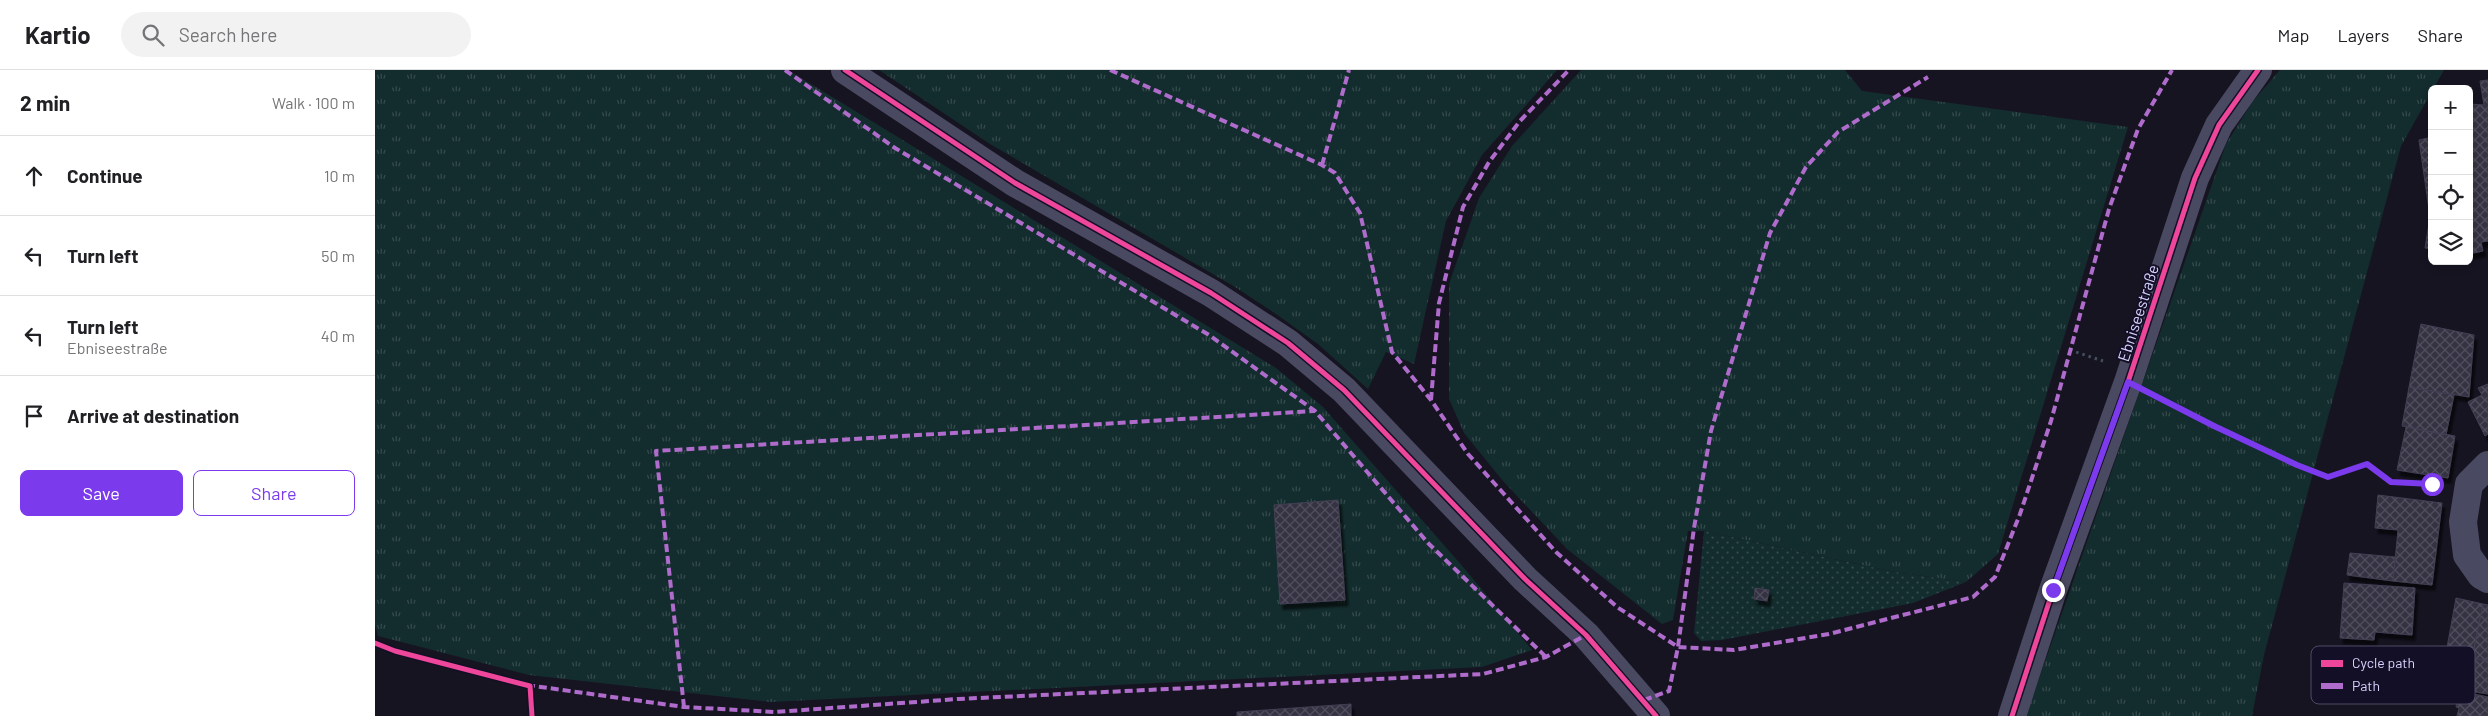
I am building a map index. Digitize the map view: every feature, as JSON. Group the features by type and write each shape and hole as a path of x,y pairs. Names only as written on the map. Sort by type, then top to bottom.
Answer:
{"street":[{"path":"845,70 1015,183 1211,293 1288,343 1344,390 1525,579 1586,635 1656,716"},
{"name":"Ebniseestraße","path":"2012,716 2053,590 2128,382 2195,178 2219,125 2258,70"},
{"path":"2479,475 2463,522 2467,554 2481,574 2488,579"}],"path":[{"path":"2070,350 2105,361 2101,373 2128,382 2214,426 2297,465 2328,477 2367,464 2391,482 2479,475"}],"green space":[{"path":"375,70 788,70 1276,368 1323,407 1464,568 1532,650 1482,667 770,702 529,675 378,636 375,625"},
{"path":"879,70 1557,70 1482,155 1446,221 1414,364 1386,352 1368,389 1318,344 1235,287 990,144"},
{"path":"1581,70 1845,70 1862,91 2128,127 1998,554 1966,582 1895,572 1704,531 1688,531 1673,620 1662,624 1567,549 1503,481 1464,433 1449,399 1449,284 1479,198 1512,146"},
{"path":"2280,70 2444,70 2436,85 2428,85 2428,98 2401,146 2264,655 2252,716 2026,716 2226,144 2253,101"},
{"path":"1704,531 1895,572 1966,582 1913,603 1722,640 1701,641 1694,633"}],"building":[{"path":"2488,80 2488,241 2481,242 2483,251 2473,253 2473,104 2484,105 2480,81"},
{"path":"2428,138 2428,203 2419,140"},
{"path":"2428,229 2428,248 2425,248"},
{"path":"2421,324 2474,335 2469,397 2409,387"},
{"path":"2488,384 2488,434 2485,436 2468,402 2482,395 2478,388"},
{"path":"2409,387 2454,395 2446,435 2402,426"},
{"path":"2406,427 2455,436 2448,478 2397,470"},
{"path":"2378,495 2442,503 2432,585 2393,581 2398,530 2375,528"},
{"path":"1338,500 1345,600 1280,604 1274,505"},
{"path":"2350,553 2395,557 2393,581 2347,575"},
{"path":"2344,583 2415,588 2412,635 2375,632 2374,640 2340,638"},
{"path":"1755,588 1769,590 1767,601 1754,599"},
{"path":"2456,598 2483,604 2474,646 2447,646"},
{"path":"2483,604 2488,605 2488,661 2475,659 2474,646"},
{"path":"2475,659 2488,661 2488,694 2475,692"},
{"path":"2475,694 2488,697 2488,716 2457,716 2459,708 2456,707 2457,704 2475,704"},
{"path":"1351,704 1351,716 1237,716 1237,712"}],"marked path":[{"path":"785,70 895,148 1209,335 1315,411 1428,543 1546,657"},
{"path":"1110,70 1322,165 1335,173 1360,213 1392,352 1431,400 1468,454 1556,552 1617,607 1678,647 1694,528 1711,431 1770,233 1806,167 1838,132 1928,77"},
{"path":"1322,165 1349,70"},
{"path":"1431,400 1439,303 1463,207 1489,162 1520,121 1569,70"},
{"path":"1644,700 1669,691 1678,647 1734,650 1829,634 1973,597 1995,577 2020,514 2051,421 2109,209 2138,129 2172,70"},
{"path":"684,707 656,451 1315,411"},
{"path":"527,685 684,707 775,712 958,699 1483,674 1546,657 1586,635"}],"cycle path":[{"path":"845,70 1015,183 1211,293 1288,343 1344,390 1525,579 1586,635 1656,716"},
{"path":"2012,716 2053,590 2128,382 2195,178 2219,125 2258,70"},
{"path":"375,643 395,651 530,686 532,716"}],"route":[{"path":"2053,590 2128,382 2214,426 2297,465 2328,477 2367,464 2391,482 2432,484"}]}
